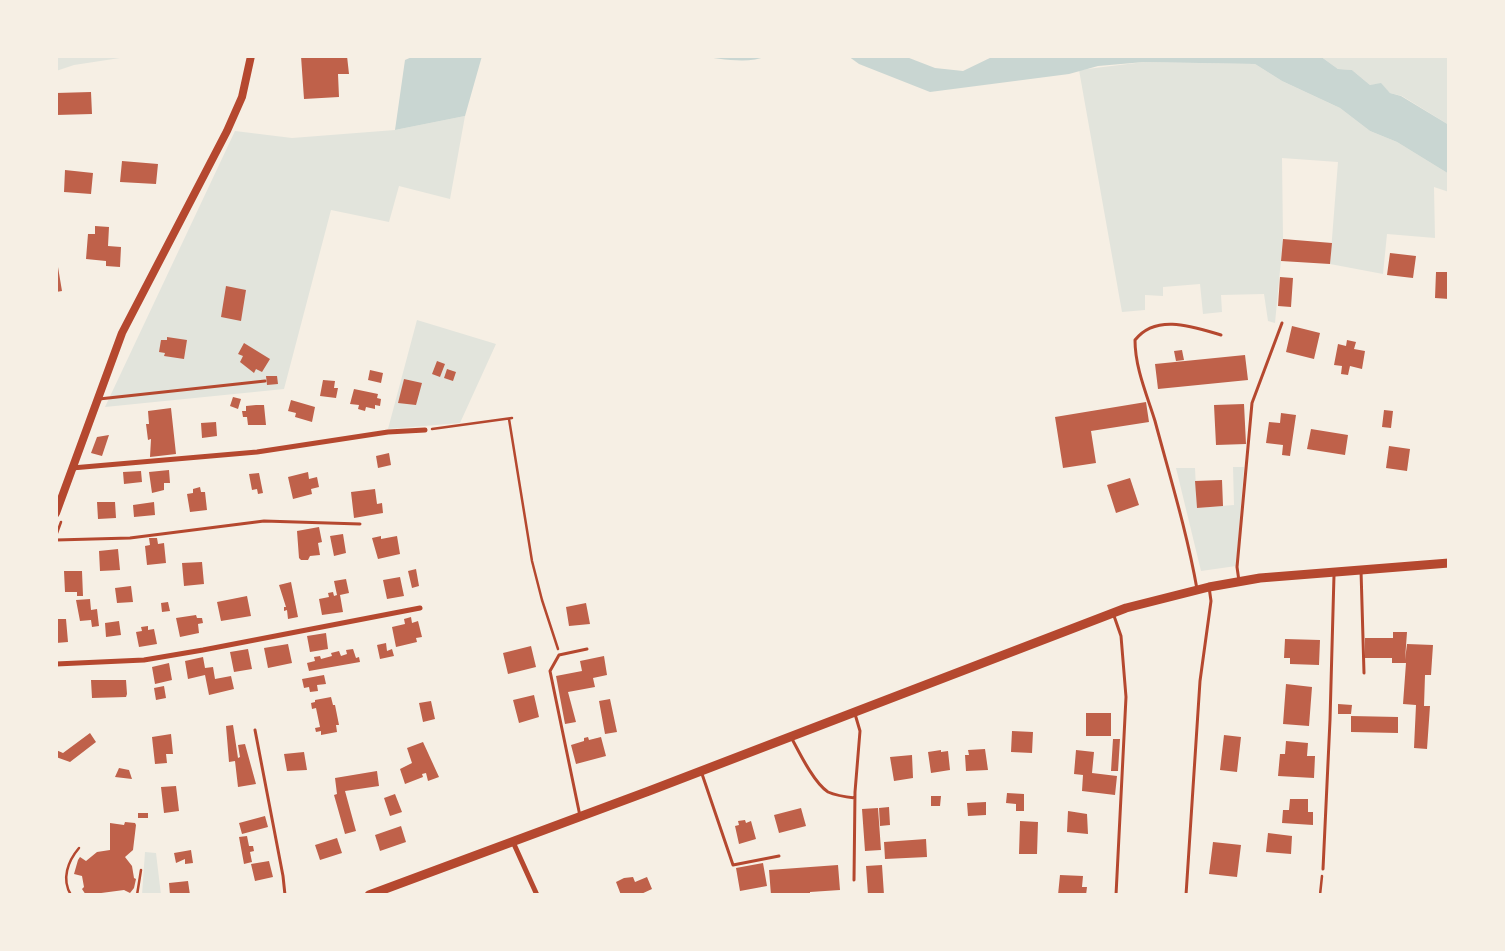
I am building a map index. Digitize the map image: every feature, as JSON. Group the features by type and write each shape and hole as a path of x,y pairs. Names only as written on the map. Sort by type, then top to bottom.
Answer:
{"main road":[{"path":"369,895 580,817 1113,613 1238,581 1334,571 1449,563"}],"street":[{"path":"56,513 126,324 234,117 244,89 251,56"},
{"path":"72,468 257,452 388,432 424,430"},
{"path":"56,664 144,660 420,608"},
{"path":"513,842 538,895"}],"lane":[{"path":"1238,581 1237,568 1252,403 1282,323"},
{"path":"1197,590 1171,478 1141,377 1135,340 1150,327 1162,324 1189,325 1221,335"},
{"path":"97,400 265,381"},
{"path":"56,540 130,538 264,521 360,524"},
{"path":"1360,570 1364,673"},
{"path":"1323,870 1334,571"},
{"path":"1186,895 1200,681 1211,601 1210,587"},
{"path":"1113,613 1121,636 1126,697 1116,895"},
{"path":"580,817 550,670 559,655 587,649"},
{"path":"854,880 855,798 860,731 855,711"},
{"path":"256,730 284,876 285,895"},
{"path":"790,736 804,761 827,791 840,796 855,798"},
{"path":"701,771 733,865 780,856"}],"path":[{"path":"424,430 510,419 532,561 559,655"},
{"path":"71,895 66,878 67,865 79,848"},
{"path":"137,895 141,870"},
{"path":"1320,895 1323,870"}],"shaded area":[{"path":"56,56 133,56 74,65 56,71"},
{"path":"414,56 482,56 465,116 395,130 405,60"},
{"path":"697,56 767,56 759,59 742,60"},
{"path":"848,56 904,56 935,68 963,71 994,56 1320,56 1338,69 1352,70 1370,85 1381,83 1390,93 1401,96 1449,125 1449,174 1397,142 1370,131 1340,108 1282,81 1255,64 1144,62 1098,66 1069,74 930,92 859,64"},
{"path":"1320,56 1449,56 1449,125 1402,96 1390,93 1381,84 1370,85 1352,70 1338,69"},
{"path":"1144,62 1255,64 1282,81 1340,108 1370,131 1397,142 1449,174 1449,192 1434,187 1435,238 1387,234 1383,274 1330,264 1338,162 1282,158 1283,239 1275,323 1268,321 1264,294 1221,295 1222,312 1203,314 1200,284 1163,287 1163,296 1145,295 1145,310 1122,312 1079,70"},
{"path":"465,116 450,199 399,186 389,222 331,210 284,389 105,407 235,131 292,138 395,130"},
{"path":"417,320 496,344 460,423 388,429"},
{"path":"1233,467 1244,467 1236,566 1201,571 1176,468 1195,468 1197,508 1234,505"},
{"path":"145,852 156,853 161,895 142,895"}],"building":[{"path":"301,56 347,56 349,74 338,74 339,97 304,99"},
{"path":"91,92 92,114 56,115 56,93"},
{"path":"122,161 158,164 156,184 120,182"},
{"path":"65,170 93,173 91,194 64,192"},
{"path":"95,226 109,227 108,246 121,247 120,267 106,266 106,261 86,259 88,234 95,234"},
{"path":"1283,239 1332,243 1330,264 1281,261"},
{"path":"1390,253 1416,256 1413,278 1387,275"},
{"path":"58,267 62,291 56,292 56,268"},
{"path":"1436,272 1449,272 1449,299 1435,298"},
{"path":"1280,277 1293,278 1291,307 1278,306"},
{"path":"226,286 246,290 241,321 221,317"},
{"path":"1292,326 1320,333 1314,359 1286,352"},
{"path":"167,337 187,340 184,359 164,356 165,353 159,352 161,340 167,340"},
{"path":"1347,340 1356,342 1354,349 1365,351 1362,369 1350,366 1348,375 1341,374 1342,366 1334,365 1338,344 1346,346"},
{"path":"244,343 270,359 262,372 256,369 254,373 240,362 243,356 238,354"},
{"path":"1182,350 1184,360 1176,361 1174,351"},
{"path":"1245,355 1248,380 1158,389 1155,364"},
{"path":"437,361 445,364 440,377 432,374"},
{"path":"447,369 456,372 453,381 444,378"},
{"path":"370,370 383,373 381,383 368,380"},
{"path":"266,376 277,376 278,384 267,385"},
{"path":"404,379 422,383 416,405 398,403"},
{"path":"323,380 335,381 334,388 338,388 336,398 320,396"},
{"path":"354,389 378,394 377,398 381,399 380,406 375,405 375,409 366,407 365,411 358,409 359,405 350,404"},
{"path":"233,397 241,399 238,409 230,406"},
{"path":"291,400 315,407 312,422 295,417 296,413 288,411"},
{"path":"1146,402 1149,422 1091,431 1096,463 1063,468 1055,417"},
{"path":"1244,404 1246,444 1216,445 1214,405"},
{"path":"264,405 266,425 248,425 247,417 243,417 242,411 246,411 246,406"},
{"path":"171,408 176,454 150,457 151,439 148,440 146,424 149,424 148,411"},
{"path":"1384,410 1393,411 1391,428 1382,427"},
{"path":"1281,413 1296,415 1290,456 1282,455 1283,445 1266,443 1269,422 1280,423"},
{"path":"216,422 217,436 202,438 201,423"},
{"path":"1311,429 1348,435 1345,455 1307,449"},
{"path":"109,435 102,456 91,453 97,437"},
{"path":"1389,446 1410,449 1407,471 1386,468"},
{"path":"389,453 391,465 378,468 376,456"},
{"path":"169,470 170,483 164,483 164,490 152,493 149,472"},
{"path":"141,471 142,482 124,484 123,472"},
{"path":"308,472 309,479 317,477 319,487 311,489 312,494 293,499 288,477"},
{"path":"259,473 263,493 258,494 257,489 252,490 249,474"},
{"path":"1130,478 1139,505 1116,513 1107,485"},
{"path":"1222,480 1223,506 1197,508 1195,481"},
{"path":"200,487 201,492 205,492 207,510 190,512 187,494 193,493 193,489"},
{"path":"375,489 377,504 382,503 383,513 354,518 351,492"},
{"path":"97,502 115,502 116,518 98,519"},
{"path":"154,502 155,515 134,517 133,505"},
{"path":"319,527 322,542 318,543 320,555 310,556 308,560 301,560 299,558 297,531"},
{"path":"343,534 346,553 334,556 330,536"},
{"path":"381,536 381,539 397,536 400,554 378,559 372,538"},
{"path":"149,538 157,538 158,544 164,543 166,563 147,565 145,546 150,545"},
{"path":"118,549 120,570 100,571 99,551"},
{"path":"202,562 204,584 184,586 182,563"},
{"path":"416,569 419,586 412,588 408,571"},
{"path":"64,571 82,571 83,596 77,596 77,592 65,592"},
{"path":"400,577 404,596 387,599 383,580"},
{"path":"346,579 349,593 340,595 343,612 322,615 319,599 329,597 328,593 333,592 334,596 337,595 334,581"},
{"path":"291,582 298,617 288,619 287,610 284,611 284,607 286,607 279,585"},
{"path":"131,586 133,602 117,603 115,588"},
{"path":"247,596 251,616 221,621 217,602"},
{"path":"90,599 91,610 97,609 99,626 92,627 91,620 80,621 76,600"},
{"path":"168,602 170,611 162,612 161,603"},
{"path":"586,603 590,624 569,626 566,607"},
{"path":"196,615 197,618 202,618 203,623 198,624 199,633 180,637 176,618"},
{"path":"411,617 412,623 418,621 422,637 416,638 417,642 396,647 392,627 405,624 404,619"},
{"path":"56,619 66,619 68,642 56,643"},
{"path":"119,621 121,635 106,637 105,623"},
{"path":"148,626 148,630 154,629 157,644 139,647 136,632 142,631 141,627"},
{"path":"1393,632 1407,632 1405,660 1407,644 1433,645 1431,675 1425,675 1424,706 1430,706 1427,749 1414,748 1416,705 1403,704 1406,663 1392,663 1392,658 1365,658 1365,638 1393,638"},
{"path":"326,633 328,649 310,652 307,636"},
{"path":"1285,639 1320,640 1319,665 1290,664 1290,658 1284,658"},
{"path":"386,643 387,651 392,649 394,656 380,659 377,645"},
{"path":"288,644 292,663 268,668 264,648"},
{"path":"531,646 536,667 508,674 503,653"},
{"path":"248,649 252,669 234,672 230,652"},
{"path":"353,649 356,658 359,657 360,662 309,671 307,663 315,661 314,657 320,656 321,659 332,656 331,653 339,651 341,656 347,654 346,650"},
{"path":"604,656 607,675 593,678 595,687 568,692 576,722 565,724 556,676 582,671 580,661"},
{"path":"203,657 205,668 213,667 215,679 231,676 234,689 209,695 205,675 188,679 185,661"},
{"path":"169,663 172,680 155,684 152,667"},
{"path":"324,675 326,684 317,685 318,691 310,692 309,687 304,688 302,679"},
{"path":"91,680 126,680 126,697 92,698"},
{"path":"1286,684 1312,687 1309,726 1283,724"},
{"path":"164,686 166,698 156,700 154,688"},
{"path":"534,695 539,717 519,723 513,700"},
{"path":"331,697 333,705 335,705 339,725 336,725 337,732 321,735 321,731 316,732 315,728 320,727 316,708 312,709 311,703 315,702 315,700"},
{"path":"610,699 617,732 605,734 599,701"},
{"path":"431,701 435,719 423,722 419,703"},
{"path":"1338,704 1352,705 1351,714 1338,714"},
{"path":"1086,713 1111,713 1111,736 1086,736"},
{"path":"1351,716 1398,717 1398,733 1351,732"},
{"path":"233,725 238,758 240,757 238,745 245,744 256,784 238,787 235,761 229,762 226,726"},
{"path":"1012,731 1033,732 1032,753 1011,752"},
{"path":"90,733 96,742 70,762 56,757 56,750 63,753"},
{"path":"171,734 173,754 166,754 167,763 155,764 152,737"},
{"path":"1224,735 1241,737 1237,772 1220,770"},
{"path":"588,737 589,740 601,737 606,756 576,764 571,745 584,741 584,738"},
{"path":"1113,739 1120,739 1118,771 1111,771"},
{"path":"1286,741 1308,743 1307,756 1315,756 1314,778 1278,776 1280,754 1285,754"},
{"path":"423,742 439,777 428,781 426,773 422,774 423,777 405,784 400,769 412,763 407,748"},
{"path":"985,749 988,770 966,771 965,755 969,755 968,750"},
{"path":"941,750 941,752 948,751 950,770 931,773 928,752"},
{"path":"1076,750 1094,752 1092,773 1117,776 1115,795 1082,791 1083,775 1074,774"},
{"path":"304,752 307,770 287,771 284,754"},
{"path":"912,755 913,778 894,781 890,757"},
{"path":"119,768 129,770 132,779 115,777"},
{"path":"377,771 379,786 345,791 356,831 345,834 334,795 337,794 335,778"},
{"path":"176,786 179,811 164,813 161,787"},
{"path":"1007,793 1024,794 1024,811 1016,811 1016,804 1006,803"},
{"path":"395,794 402,812 390,816 384,798"},
{"path":"931,796 941,796 940,806 931,806"},
{"path":"1290,799 1308,799 1308,812 1313,812 1313,825 1282,823 1283,810 1289,810"},
{"path":"986,802 986,815 968,816 967,803"},
{"path":"889,807 890,825 880,826 879,808"},
{"path":"801,808 806,826 779,833 774,815"},
{"path":"878,808 881,850 865,851 862,809"},
{"path":"1068,811 1087,814 1088,834 1067,832"},
{"path":"138,813 148,813 148,818 138,818"},
{"path":"265,816 268,827 242,834 239,823"},
{"path":"745,820 746,823 751,821 756,839 739,844 735,826 739,825 738,821"},
{"path":"1020,821 1038,822 1037,854 1019,854"},
{"path":"125,822 135,823 136,825 133,850 125,857 132,866 134,878 136,879 134,888 130,893 124,890 86,895 82,889 84,887 82,876 74,874 78,860 80,857 86,861 97,852 110,850 110,823 124,825"},
{"path":"401,826 406,842 380,851 375,835"},
{"path":"1268,833 1292,836 1291,854 1266,852"},
{"path":"247,836 249,846 253,846 254,851 250,852 252,862 244,864 239,837"},
{"path":"337,838 342,853 320,860 315,845"},
{"path":"926,839 927,857 885,859 884,842"},
{"path":"1213,842 1241,845 1237,877 1209,874"},
{"path":"191,850 193,863 185,864 185,859 176,863 174,853"},
{"path":"269,861 273,877 255,881 251,864"},
{"path":"763,863 767,886 740,891 736,868"},
{"path":"838,865 840,890 810,892 810,895 771,895 769,870"},
{"path":"882,865 884,895 868,895 866,866"},
{"path":"1060,875 1083,876 1082,887 1087,887 1086,895 1058,895"},
{"path":"633,877 635,882 647,877 652,889 639,895 621,895 616,882 624,878"},
{"path":"188,881 190,895 170,895 169,883"}]}
